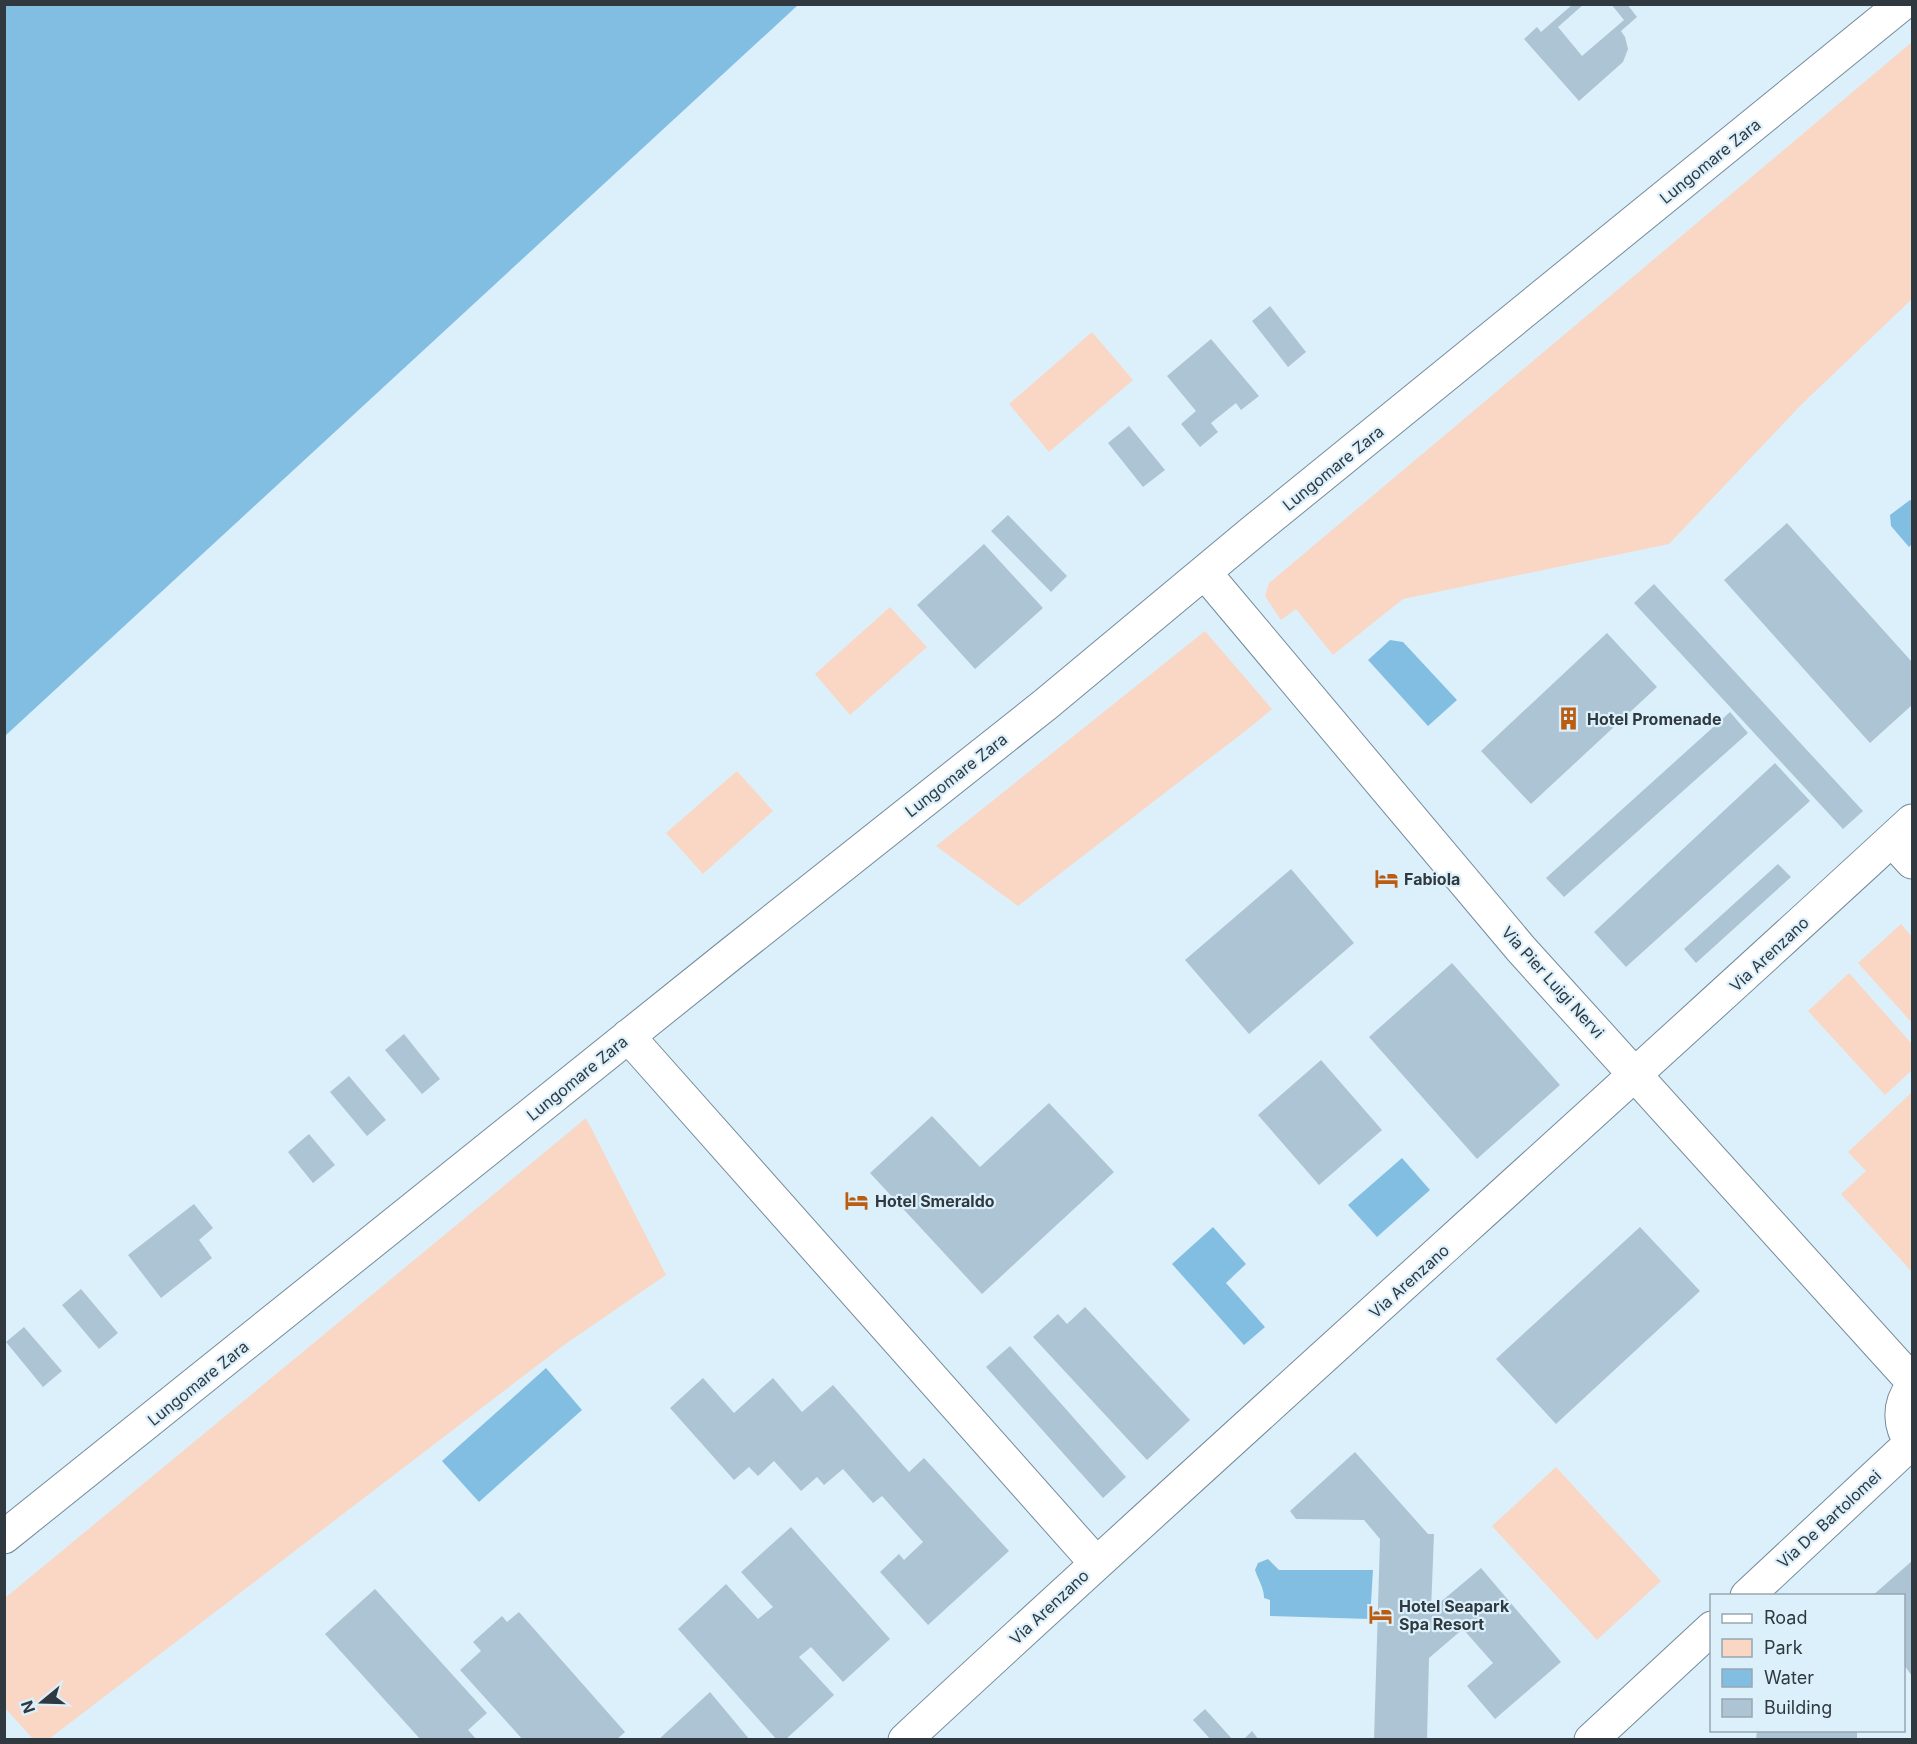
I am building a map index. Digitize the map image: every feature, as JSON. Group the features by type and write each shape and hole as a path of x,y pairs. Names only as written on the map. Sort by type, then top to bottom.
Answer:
{"street":[{"name":"Lungomare Zara","path":"4,1537 1046,704 1255,530 1902,4"},
{"name":"Via Pier Luigi Nervi","path":"1206,573 1521,949 1912,1381"},
{"name":"Via Arenzano","path":"905,1740 1096,1563 1636,1074 1906,841"},
{"path":"628,1036 1096,1563"},
{"path":"1912,1387 1902,1406 1905,1432 1912,1444"},
{"name":"Via De Bartolomei","path":"1749,1594 1912,1444"},
{"path":"1591,1740 1710,1630"}],"green space":[{"path":"1912,42 1912,299 1802,404 1669,544 1403,599 1333,655 1296,609 1281,620 1265,596 1269,583"},
{"path":"1092,332 1133,380 1049,452 1009,404"},
{"path":"890,607 927,647 850,715 815,674"},
{"path":"1205,631 1272,709 1253,725 1018,906 936,846"},
{"path":"737,771 773,811 703,874 666,833"},
{"path":"1901,924 1912,937 1912,1023 1858,963"},
{"path":"1849,973 1912,1044 1912,1070 1885,1095 1808,1011"},
{"path":"1912,1092 1912,1272 1841,1194 1866,1171 1848,1152"},
{"path":"586,1118 666,1275 564,1345 49,1739 33,1739 5,1708 5,1598"},
{"path":"1556,1467 1661,1581 1597,1640 1492,1526"}],"water":[{"path":"5,4 798,4 798,5 5,736"},
{"path":"1910,500 1912,501 1912,544 1909,547 1891,526 1890,515"},
{"path":"1390,640 1403,642 1457,700 1428,726 1368,660"},
{"path":"1402,1158 1430,1190 1377,1237 1348,1205"},
{"path":"1213,1227 1246,1264 1226,1283 1265,1327 1244,1345 1172,1264"},
{"path":"546,1368 582,1410 479,1502 442,1461"},
{"path":"1268,1559 1279,1570 1373,1570 1370,1619 1270,1616 1270,1600 1264,1598 1255,1570 1258,1563"}],"building":[{"path":"1573,4 1584,4 1558,27 1582,56 1624,20 1611,4 1627,4 1637,17 1621,31 1628,49 1623,62 1579,101 1524,39 1537,27 1541,32"},
{"path":"1270,306 1306,352 1288,367 1252,321"},
{"path":"1211,339 1259,396 1241,410 1236,403 1211,423 1218,432 1200,447 1181,424 1196,411 1167,376"},
{"path":"1129,426 1165,470 1143,487 1108,443"},
{"path":"1008,515 1067,576 1051,592 991,531"},
{"path":"1787,523 1912,662 1912,705 1870,743 1724,580"},
{"path":"984,544 1043,608 975,669 917,605"},
{"path":"1654,584 1863,811 1843,829 1634,603"},
{"name":"Hotel Promenade","path":"1607,633 1657,687 1531,804 1481,751"},
{"path":"1730,712 1748,733 1564,897 1546,878"},
{"path":"1775,763 1810,801 1626,967 1594,932"},
{"path":"1778,864 1791,877 1696,963 1684,949"},
{"path":"1291,869 1354,943 1249,1034 1185,960"},
{"path":"1452,963 1560,1085 1477,1159 1369,1037"},
{"path":"404,1034 440,1079 422,1094 385,1050"},
{"path":"1321,1060 1382,1130 1319,1185 1258,1115"},
{"path":"349,1076 386,1120 367,1136 330,1092"},
{"path":"1049,1103 1114,1172 982,1294 870,1173 932,1116 980,1167"},
{"path":"309,1134 335,1165 313,1183 288,1152"},
{"path":"194,1204 213,1228 199,1240 212,1258 161,1298 128,1255"},
{"path":"1640,1227 1700,1291 1556,1424 1496,1359"},
{"path":"81,1289 118,1333 99,1349 62,1305"},
{"path":"1085,1307 1190,1420 1147,1460 1033,1337 1058,1314 1067,1324"},
{"path":"24,1327 62,1371 43,1387 6,1342"},
{"path":"1010,1346 1126,1477 1103,1498 986,1367"},
{"path":"703,1378 734,1413 773,1378 802,1412 833,1385 909,1472 924,1458 1009,1551 928,1625 880,1572 899,1554 904,1560 923,1542 882,1496 873,1503 843,1469 824,1485 817,1477 801,1491 774,1461 758,1476 749,1467 734,1480 670,1408"},
{"path":"1355,1452 1428,1534 1434,1534 1431,1610 1481,1568 1561,1662 1495,1719 1467,1686 1493,1663 1463,1629 1429,1658 1427,1740 1374,1740 1380,1539 1364,1520 1296,1519 1290,1511"},
{"path":"791,1527 890,1639 843,1682 811,1647 799,1657 834,1695 785,1740 777,1740 678,1629 726,1584 758,1619 773,1607 741,1572"},
{"path":"1912,1561 1912,1676 1905,1666 1905,1594 1874,1594"},
{"path":"375,1589 487,1713 468,1730 477,1740 421,1740 325,1634"},
{"path":"519,1612 625,1732 616,1740 523,1740 460,1670 481,1651 473,1642 502,1616 507,1622"},
{"path":"710,1692 750,1740 658,1740"},
{"path":"1205,1709 1233,1740 1211,1740 1193,1720"},
{"path":"1252,1731 1259,1740 1243,1740"},
{"path":"1757,1732 1857,1732 1857,1740 1756,1740"}],"place":[{"name":"Hotel Promenade","path":"1569,719"},
{"name":"Fabiola","path":"1386,879"},
{"name":"Hotel Smeraldo","path":"857,1201"},
{"name":"Hotel Seapark Spa Resort","path":"1381,1615"}]}
